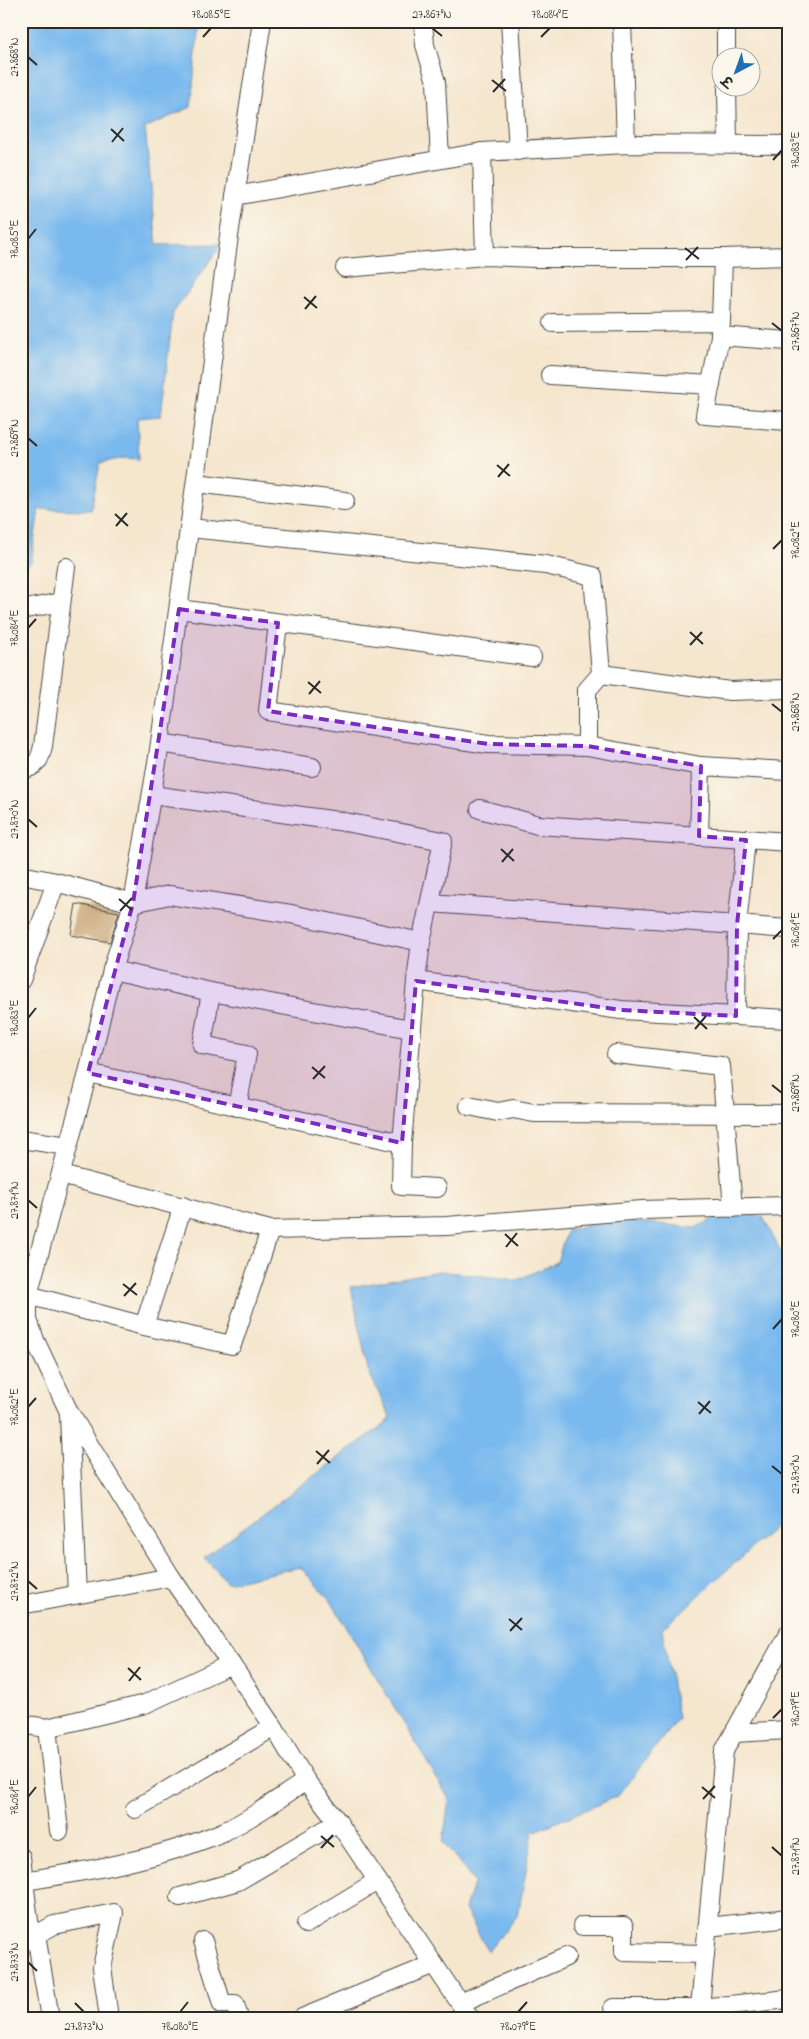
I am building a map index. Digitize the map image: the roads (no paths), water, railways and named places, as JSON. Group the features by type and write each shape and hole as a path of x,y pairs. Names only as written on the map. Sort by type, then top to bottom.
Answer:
{"street":[{"path":"262,21 235,196 160,743 133,903 112,970 88,1073 28,1295 28,1342 171,1577 274,1727 306,1781 338,1822 470,2018"},
{"path":"423,21 425,45 436,82 440,159"},
{"path":"510,21 518,151"},
{"path":"622,21 626,144"},
{"path":"726,21 726,48"},
{"path":"727,98 728,144"},
{"path":"235,196 482,152 626,144 788,145"},
{"path":"482,152 485,256"},
{"path":"344,268 485,256 536,258 788,256"},
{"path":"723,258 720,329 705,415 788,421"},
{"path":"553,323 720,329 788,341"},
{"path":"550,375 711,385"},
{"path":"196,483 345,501"},
{"path":"190,528 546,565 593,576 601,674 587,690 587,746"},
{"path":"21,770 32,768 40,761 66,566"},
{"path":"21,610 61,602"},
{"path":"179,609 532,657"},
{"path":"278,623 268,711 488,744 587,746 701,766 788,771"},
{"path":"601,674 730,691 788,689"},
{"path":"160,743 312,767"},
{"path":"699,836 701,766"},
{"path":"152,795 345,822 444,841 420,942 402,1143 401,1186 437,1188"},
{"path":"480,809 538,825 788,842"},
{"path":"736,1016 737,925 746,840"},
{"path":"21,875 56,882 133,903 169,895 291,914 420,942"},
{"path":"21,980 56,882"},
{"path":"430,903 788,929"},
{"path":"112,970 212,992 411,1029"},
{"path":"416,981 621,1010 788,1019"},
{"path":"212,992 202,1045 248,1054 237,1106"},
{"path":"616,1054 722,1066 733,1208"},
{"path":"88,1073 402,1143"},
{"path":"469,1106 498,1112 513,1109 534,1113 788,1114"},
{"path":"21,1139 68,1146"},
{"path":"61,1175 270,1230 447,1226 642,1210 788,1206"},
{"path":"144,1326 183,1206"},
{"path":"28,1295 144,1326 232,1345 270,1230"},
{"path":"69,1412 77,1594"},
{"path":"21,1604 171,1577"},
{"path":"700,2013 724,1751 788,1634"},
{"path":"21,1724 47,1728 145,1704 231,1664"},
{"path":"135,1809 274,1727"},
{"path":"47,1728 59,1831"},
{"path":"734,1733 788,1730"},
{"path":"24,1881 96,1869 175,1850 226,1830 306,1781"},
{"path":"180,1897 238,1881 338,1822"},
{"path":"21,1857 29,1938 50,2018"},
{"path":"306,1924 378,1880"},
{"path":"29,1938 54,1925 114,1913 102,1967 109,2018"},
{"path":"708,1927 788,1918"},
{"path":"582,1926 624,1926 624,1952 705,1954"},
{"path":"203,1941 222,2004 235,2004 239,2018"},
{"path":"460,2003 566,1957"},
{"path":"302,2018 434,1964"},
{"path":"613,2008 700,2013 788,2000"}],"water":[{"path":"21,21 199,21 191,107 145,128 157,245 222,244 173,313 161,416 137,418 139,459 124,458 100,463 91,510 39,509 31,562 21,572"},
{"path":"728,1212 763,1217 782,1254 788,1254 788,1515 662,1629 678,1718 618,1796 533,1832 518,1915 488,1951 465,1909 474,1882 443,1842 449,1799 331,1601 300,1567 227,1583 204,1557 391,1419 368,1370 351,1287 439,1271 517,1280 557,1262 567,1230 614,1219 695,1228"}]}
